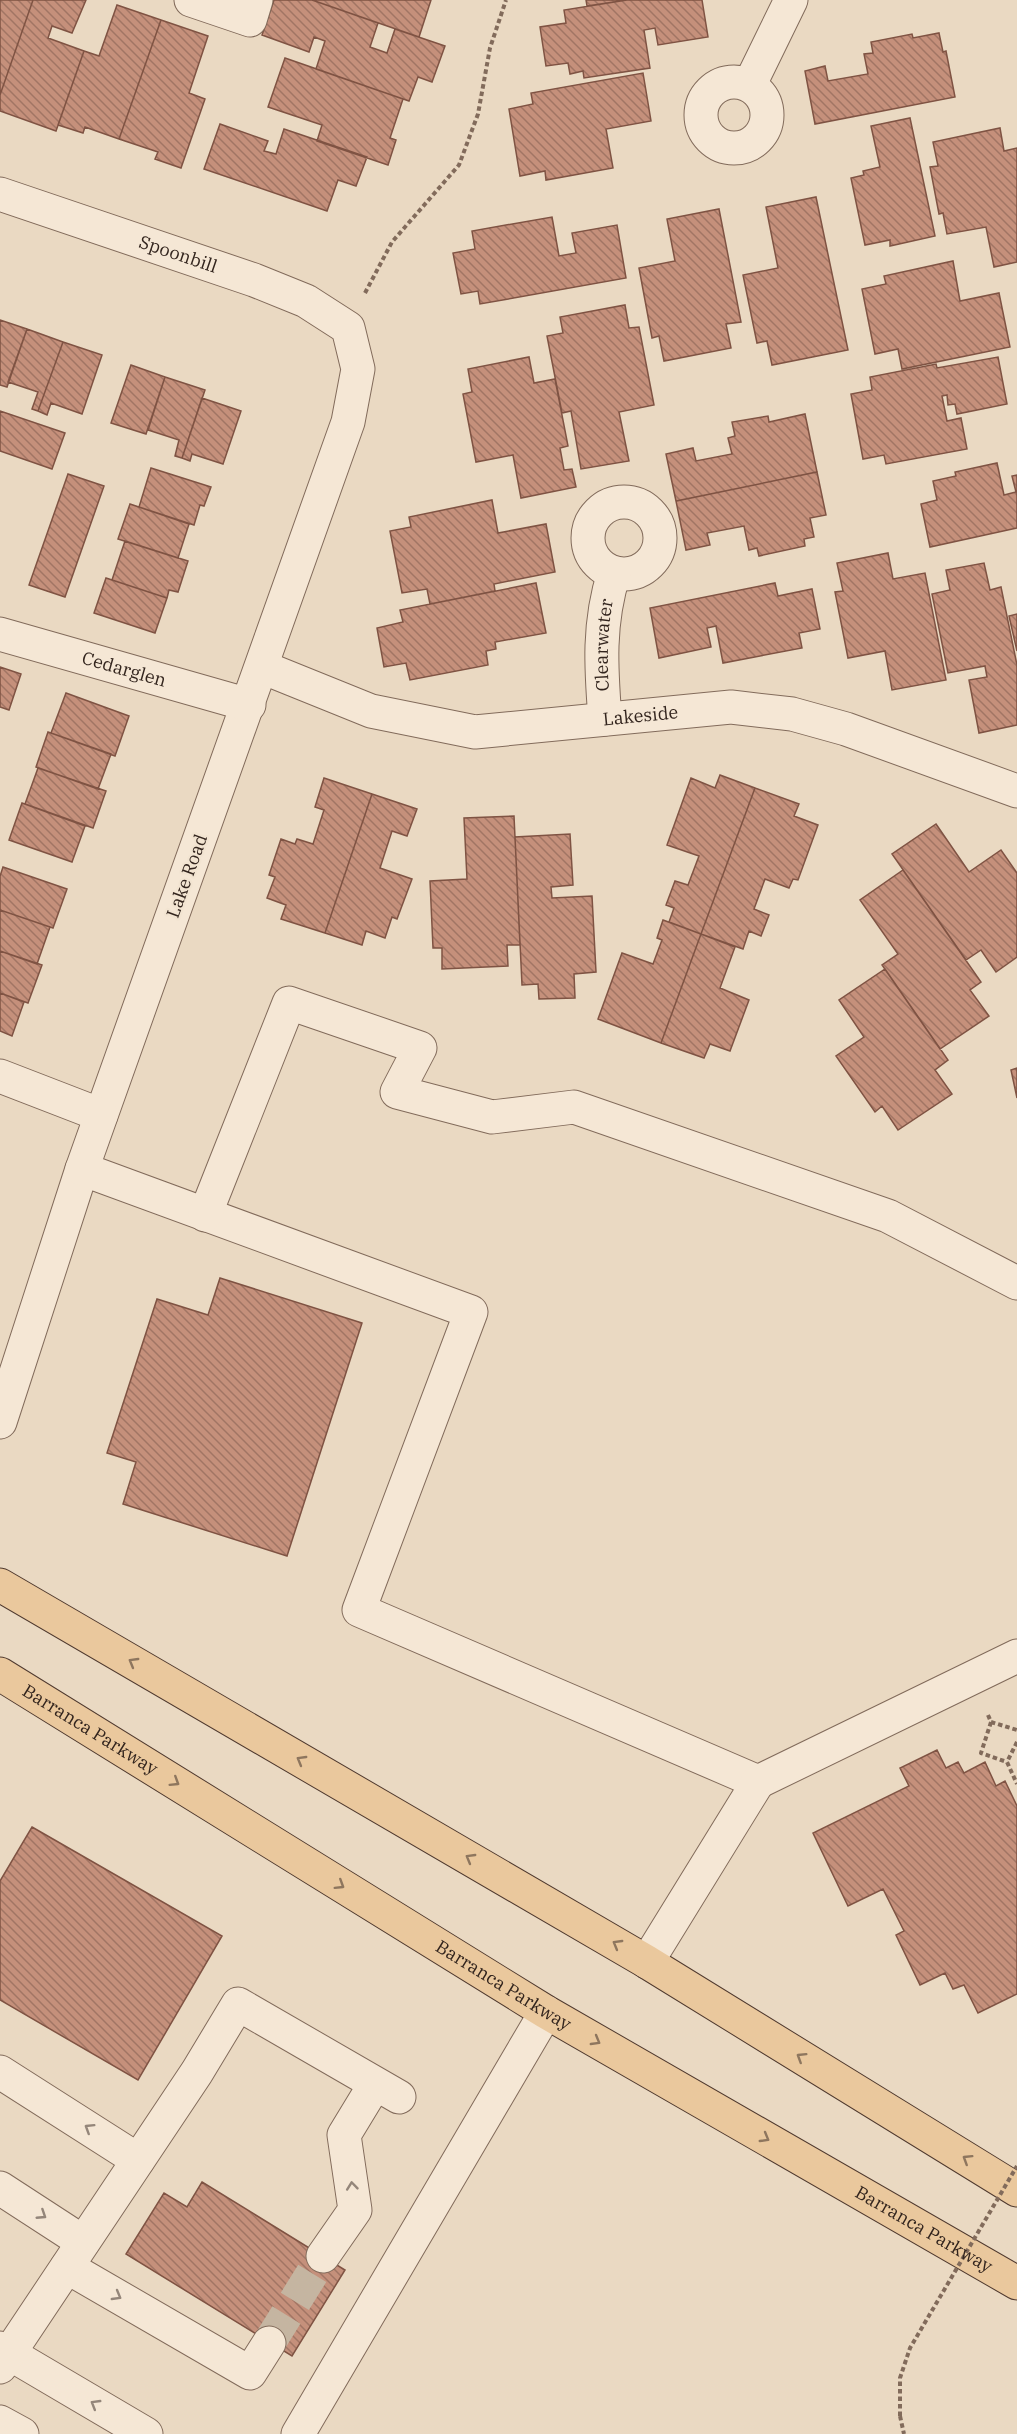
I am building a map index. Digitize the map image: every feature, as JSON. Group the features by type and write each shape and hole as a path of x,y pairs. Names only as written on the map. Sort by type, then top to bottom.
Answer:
{"main road":[{"path":"0,1585 647,1962 1017,2190"},
{"name":"Barranca Parkway","path":"0,1674 546,2012 1017,2283"}],"street":[{"path":"191,0 250,20 256,0"},
{"path":"750,84 791,0"},
{"name":"Spoonbill","path":"0,194 254,280 306,301 348,328"},
{"name":"Lake Road","path":"0,1422 82,1169 348,422 358,369 348,328"},
{"name":"Clearwater","path":"605,719 601,673 604,603 614,573"},
{"name":"Cedarglen","path":"0,633 249,705"},
{"name":"Lakeside","path":"262,667 371,711 475,732 731,707 792,714 846,729 1017,791"},
{"path":"206,1215 289,1003 420,1048 397,1092 492,1117 574,1107 888,1216 1017,1283"},
{"path":"0,1076 101,1115"},
{"path":"82,1169 471,1312 359,1610 758,1782"},
{"path":"647,1962 758,1782 1017,1656"},
{"path":"146,2434 3,2356 75,2254 197,2072 238,2004 387,2091 344,2135 355,2210 323,2256"},
{"path":"297,2434 546,2012"},
{"path":"0,2072 138,2160"},
{"path":"0,2188 75,2254 250,2373 269,2343"},
{"path":"0,2422 22,2434"}],"path":[{"path":"348,328 392,242 459,165 478,114 489,48 506,0"},
{"path":"991,1722 981,1753 1007,1762 1017,1784"},
{"path":"1007,1762 1017,1742"},
{"path":"904,2434 900,2416 900,2378 910,2348 1017,2166"}],"building":[{"path":"0,0 33,0 0,95"},
{"path":"33,0 86,0 72,33 52,26 48,38 84,51 56,131 0,111 0,95"},
{"path":"274,0 312,0 378,23 370,47 387,53 395,29 445,46 432,82 418,77 409,101 316,69 325,41 314,37 309,52 262,35"},
{"path":"312,0 431,0 419,37"},
{"path":"586,0 627,0 587,6"},
{"path":"627,0 702,0 708,37 658,45 655,28 644,30 650,68 584,78 583,71 570,74 568,63 546,66 540,27 566,23 564,10"},
{"path":"117,5 161,20 119,139 85,127 83,133 58,125 84,51 99,56"},
{"path":"161,20 208,36 189,93 205,99 181,168 155,159 158,152 119,139"},
{"path":"939,33 943,52 946,51 955,97 815,124 805,71 825,66 828,81 868,74 864,54 873,53 871,42 912,34 913,38"},
{"path":"285,58 403,99 390,138 396,140 388,165 317,141 322,125 268,107"},
{"path":"643,73 651,121 606,129 613,168 546,180 545,171 520,176 509,109 533,104 531,93"},
{"path":"910,118 935,236 890,246 890,240 865,245 851,178 864,175 863,171 880,167 871,126"},
{"path":"220,124 268,141 264,151 276,154 284,129 367,157 356,186 338,180 327,211 204,169"},
{"path":"1000,128 1004,151 1017,148 1017,262 994,267 986,227 947,234 943,213 939,214 930,167 938,166 933,142"},
{"path":"816,197 848,350 772,365 767,341 757,343 743,275 778,268 766,207"},
{"path":"719,209 741,322 726,324 731,348 664,361 659,336 652,338 639,268 675,261 667,219"},
{"path":"552,217 559,256 576,253 572,233 617,225 626,278 480,304 478,291 461,294 453,253 475,249 472,231"},
{"path":"953,261 960,301 999,293 1010,347 902,369 898,349 875,354 862,289 886,284 884,276"},
{"path":"625,305 629,328 639,327 654,405 619,412 629,461 581,469 571,411 562,413 547,336 563,333 560,317"},
{"path":"0,320 27,329 7,387 0,385"},
{"path":"27,329 63,342 38,411 32,409 38,392 8,382"},
{"path":"63,342 102,355 82,414 51,403 47,415 38,411"},
{"path":"529,357 534,383 555,379 568,446 560,448 564,470 572,469 576,487 521,498 513,455 476,462 463,394 472,392 468,369"},
{"path":"998,357 1007,404 957,414 955,404 948,405 947,395 942,396 947,421 961,418 967,449 886,464 884,455 863,459 851,394 872,390 870,377 936,364 937,368"},
{"path":"131,365 165,377 146,434 111,423"},
{"path":"165,377 205,390 182,458 175,456 179,440 148,430"},
{"path":"202,398 241,411 223,464 192,454 190,461 182,458"},
{"path":"0,411 65,433 52,469 0,451"},
{"path":"805,414 817,472 676,501 666,454 693,448 696,461 732,454 728,438 735,436 732,422 768,416 769,422"},
{"path":"997,463 1004,495 1016,492 1012,476 1017,475 1017,528 930,547 921,504 937,500 933,481 956,476 955,472"},
{"path":"151,468 211,487 204,506 200,505 194,525 139,507"},
{"path":"817,472 826,515 810,518 814,537 804,539 805,546 759,556 757,548 749,550 744,526 707,533 710,545 686,550 676,501"},
{"path":"68,474 104,486 65,597 29,585"},
{"path":"492,500 498,533 546,524 555,572 494,584 495,591 430,604 427,589 402,593 390,531 411,527 409,517"},
{"path":"130,504 189,524 178,558 118,539"},
{"path":"125,541 188,561 178,592 169,590 167,598 112,580"},
{"path":"888,553 893,579 925,573 946,680 892,690 885,651 848,658 835,592 843,591 837,563"},
{"path":"984,563 990,590 1001,587 1017,665 1017,725 979,733 969,680 987,677 985,666 948,673 932,594 950,590 946,570"},
{"path":"106,578 167,598 155,633 94,613"},
{"path":"536,583 546,633 495,642 496,649 486,651 488,665 410,680 406,663 384,667 377,628 403,622 400,610"},
{"path":"775,583 778,596 812,589 820,629 799,633 802,648 723,663 716,626 707,628 711,647 659,658 650,608"},
{"path":"1017,614 1017,651 1009,616"},
{"path":"0,667 21,674 9,710 0,707"},
{"path":"66,693 129,716 115,756 51,733"},
{"path":"48,732 111,754 98,789 36,767"},
{"path":"38,768 106,791 93,828 25,804"},
{"path":"720,775 755,788 701,934 669,922 674,908 666,905 675,881 688,885 699,856 667,845 691,778 715,788"},
{"path":"324,778 372,794 325,933 281,919 286,905 267,898 275,877 269,875 281,839 295,844 297,839 313,844 324,810 315,807"},
{"path":"755,788 799,804 794,816 818,825 798,880 793,879 789,888 765,879 754,909 769,915 761,936 749,931 743,949 701,934"},
{"path":"372,794 417,809 407,836 392,831 380,868 412,879 397,919 392,917 385,938 366,931 362,945 325,933"},
{"path":"22,803 85,826 72,862 9,840"},
{"path":"514,816 520,945 507,945 508,966 442,969 442,948 433,948 430,881 467,879 464,818"},
{"path":"936,824 969,872 1001,850 1017,873 1017,957 996,972 981,950 966,960 892,854"},
{"path":"570,834 573,885 551,887 552,898 592,896 596,972 574,974 575,998 539,999 538,984 522,985 515,837"},
{"path":"3,867 67,889 53,928 0,910 0,876"},
{"path":"903,870 981,982 970,990 989,1016 940,1049 882,965 898,954 860,900"},
{"path":"0,910 50,927 37,964 0,951"},
{"path":"663,920 701,934 661,1043 598,1019 622,953 653,964 662,940 657,938"},
{"path":"701,934 735,947 720,988 749,1000 730,1051 710,1044 704,1058 661,1043"},
{"path":"0,951 42,965 28,1003 0,993"},
{"path":"885,969 948,1060 935,1070 952,1094 898,1130 882,1106 875,1112 836,1056 864,1037 839,1000"},
{"path":"0,993 24,1002 12,1036 0,1031"},
{"path":"1017,1068 1017,1098 1011,1070"},
{"path":"220,1278 362,1323 287,1556 123,1504 136,1462 107,1453 157,1299 208,1315"},
{"path":"937,1750 946,1768 958,1762 964,1773 985,1762 996,1786 1005,1781 1017,1806 1017,1994 978,2013 964,1985 953,1989 945,1973 920,1985 896,1935 904,1931 883,1889 848,1906 813,1833 909,1786 900,1768"},
{"path":"32,1827 222,1936 138,2080 0,2000 0,1881"},
{"path":"202,2182 345,2270 292,2356 126,2254 164,2193 187,2207"}],"tunnel":[{"path":"269,2343 323,2256"}]}
